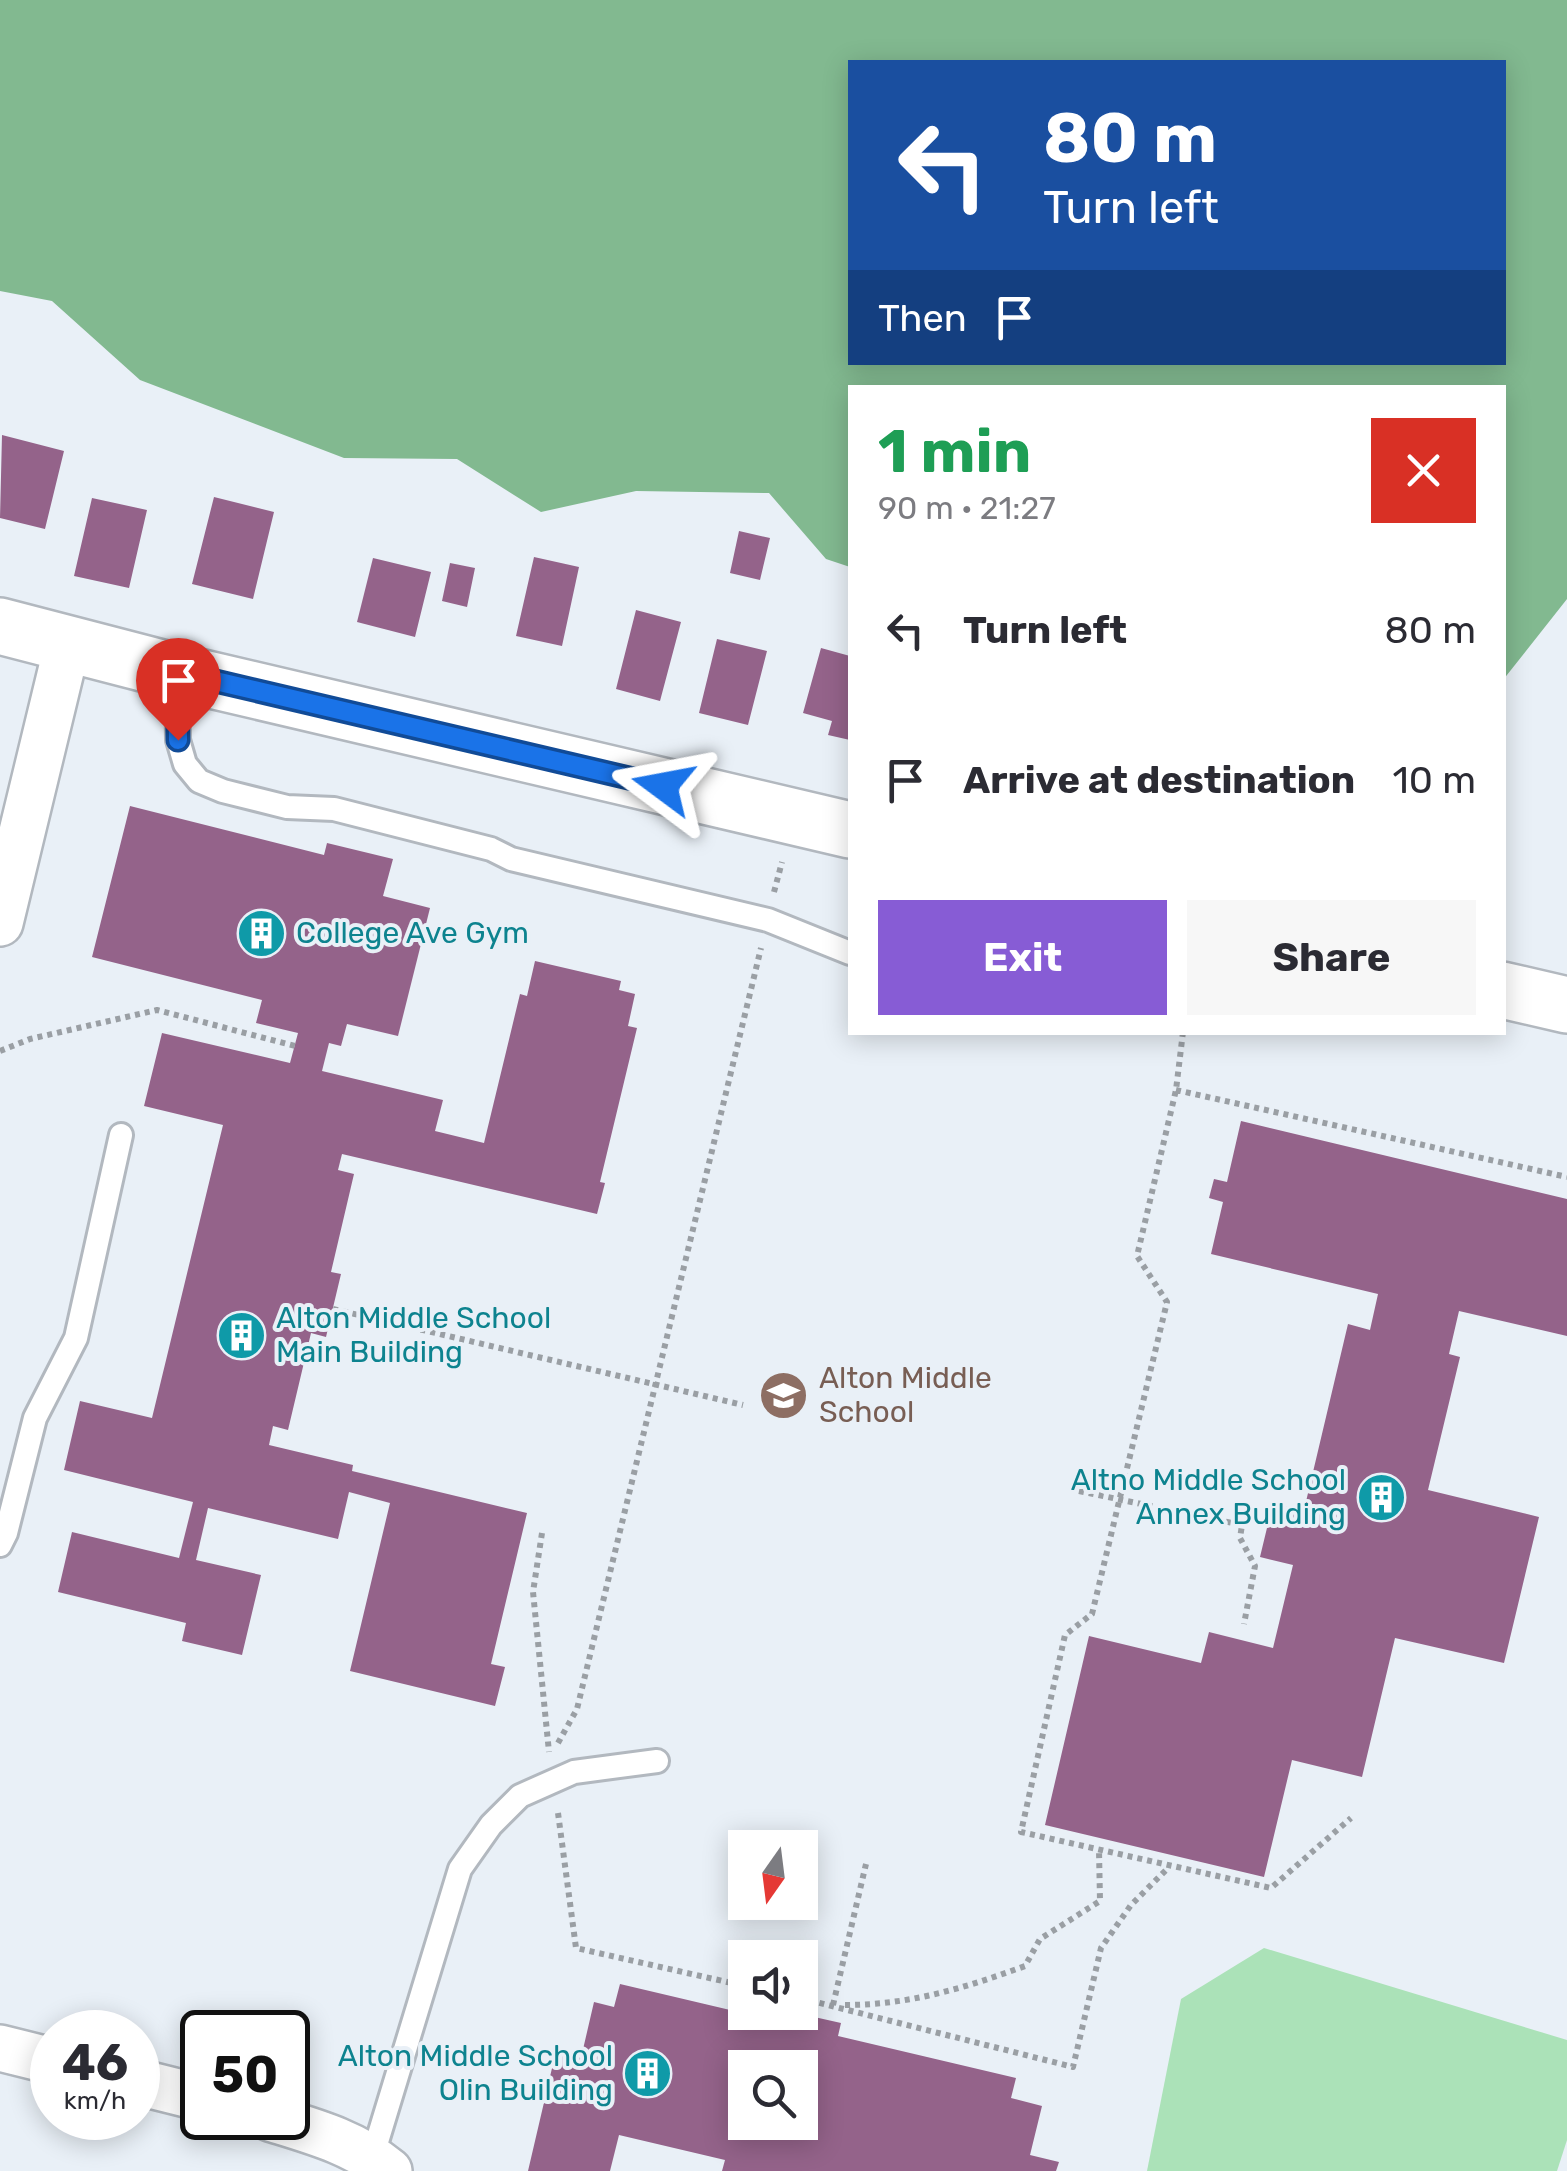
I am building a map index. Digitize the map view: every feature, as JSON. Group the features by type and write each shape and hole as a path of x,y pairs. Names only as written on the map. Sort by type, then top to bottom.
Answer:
{"main road":[{"path":"0,626 177,672 848,830"},
{"path":"1506,991 1567,1005"}],"street":[{"path":"0,922 68,642"},
{"path":"0,2048 30,2056"},
{"path":"310,2130 330,2136 380,2164"}],"lane":[{"path":"177,672 178,740 185,764 200,781 222,791 287,808 334,809 491,849 511,859 768,920 848,952"},
{"path":"0,1546 35,1418 76,1338 121,1134"},
{"path":"380,2164 460,1869 491,1825 520,1796 574,1772 656,1761"}],"path":[{"path":"542,1533 532,1592 550,1758 578,1709 782,862"},
{"path":"0,1050 30,1039 157,1010 295,1046"},
{"path":"1184,1035 1176,1090 1137,1256 1167,1302 1092,1614 1065,1635 1020,1832 1271,1888 1351,1818"},
{"path":"1176,1090 1567,1177"},
{"path":"333,1309 743,1404"},
{"path":"1079,1491 1242,1525 1240,1538 1255,1566 1244,1624"},
{"path":"553,1782 576,1948 728,1982"},
{"path":"832,2005 888,2005 956,1991 1025,1966 1040,1939 1100,1901 1099,1850"},
{"path":"832,2005 866,1864"},
{"path":"818,2002 1074,2068 1102,1948 1131,1906 1169,1867"}],"green space":[{"path":"0,0 1567,0 1567,599 1506,676 1506,385 848,385 848,566 826,559 769,493 636,491 541,512 457,459 344,458 140,380 52,301 0,291"},
{"path":"1264,1948 1567,2040 1567,2140 1557,2171 1147,2171 1181,1999"}],"building":[{"path":"2,435 64,451 45,529 0,518"},
{"path":"214,497 274,512 253,599 192,584"},
{"path":"92,498 147,510 129,588 74,576"},
{"path":"739,531 770,538 760,580 730,573"},
{"path":"534,557 579,567 562,646 516,636"},
{"path":"373,558 431,572 415,637 357,622"},
{"path":"450,563 475,568 467,607 442,601"},
{"path":"636,610 681,622 660,701 616,689"},
{"path":"717,639 767,651 748,725 699,713"},
{"path":"821,648 848,655 848,740 828,735 832,721 803,713"},
{"name":"Alton Middle School Main Building","path":"130,806 324,855 327,843 393,859 383,896 430,908 398,1036 347,1024 341,1046 329,1043 322,1071 443,1100 435,1131 484,1143 520,994 527,996 535,961 621,981 619,990 635,994 628,1026 637,1028 600,1182 605,1183 597,1214 342,1154 338,1170 354,1174 331,1272 341,1274 326,1337 311,1333 288,1430 273,1426 269,1445 353,1465 352,1471 527,1513 491,1664 505,1667 495,1706 350,1671 390,1503 349,1492 338,1539 208,1508 196,1560 261,1575 242,1655 182,1641 186,1623 58,1592 72,1532 179,1558 193,1502 64,1470 80,1401 152,1418 223,1125 144,1106 162,1033 290,1063 298,1033 256,1023 262,1000 92,957"},
{"name":"Altno Middle School Annex Building","path":"1241,1121 1567,1199 1567,1336 1459,1311 1449,1354 1460,1357 1428,1490 1539,1517 1504,1663 1395,1638 1362,1777 1292,1760 1264,1877 1045,1825 1089,1636 1201,1663 1209,1632 1273,1648 1293,1565 1260,1557 1273,1503 1304,1510 1348,1324 1370,1330 1378,1294 1211,1254 1223,1202 1209,1198 1214,1179 1227,1182"},
{"name":"Alton Middle School Olin Building","path":"620,1984 728,2010 728,2030 818,2030 818,2018 841,2023 838,2036 1016,2078 1011,2098 1042,2106 1030,2155 1059,2162 1056,2171 722,2171 725,2160 619,2135 610,2171 528,2171 556,2051 581,2058 594,2002 614,2007"}],"place":[{"name":"College Ave Gym","path":"261,933"},
{"name":"Alton Middle School Main Building","path":"241,1335"},
{"name":"Alton Middle School","path":"784,1395"},
{"name":"Altno Middle School Annex Building","path":"1381,1497"},
{"name":"Alton Middle School Olin Building","path":"648,2073"}],"route":[{"path":"178,740 177,672 663,786"}]}
